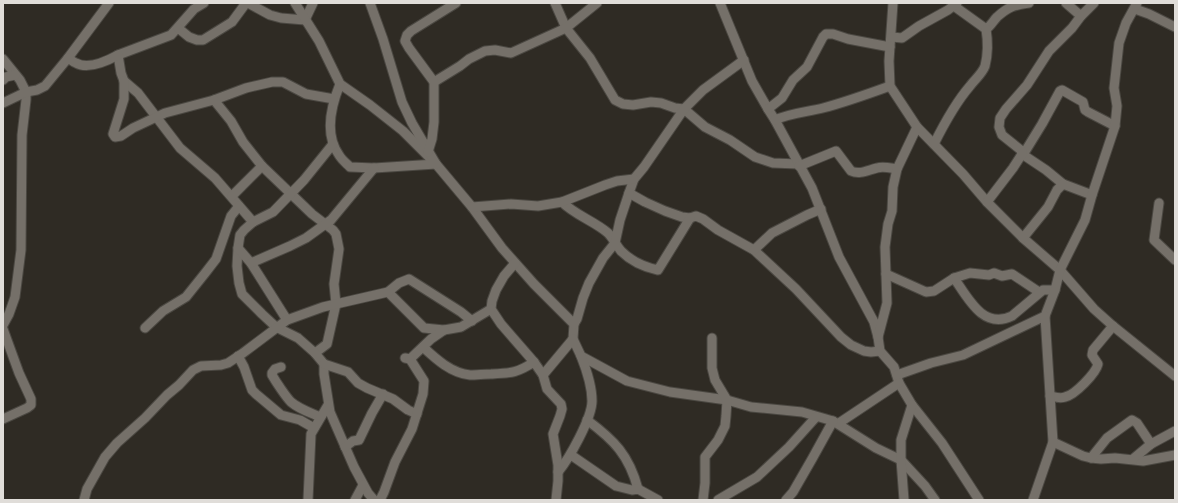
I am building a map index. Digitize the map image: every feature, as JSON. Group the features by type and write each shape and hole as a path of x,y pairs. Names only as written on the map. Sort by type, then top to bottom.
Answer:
{"street":[{"path":"3,103 26,92 37,90 45,86 109,3"},
{"path":"68,58 77,64 99,64 118,55 171,35 194,9 204,3"},
{"path":"178,28 189,37 197,40 203,40 232,22 247,3 270,15 281,18 305,20"},
{"path":"295,3 319,42 340,84 403,131 436,164 472,207 502,248 574,324"},
{"path":"305,20 313,3"},
{"path":"370,3 383,39 402,102 412,123 436,164"},
{"path":"428,152 432,139 434,122 434,82 408,48 405,41 407,35 411,31 456,3"},
{"path":"555,3 566,28 590,58 615,100 623,104 633,106 651,102 684,109 705,128 730,140 755,157 773,163 798,165 836,151 851,171 855,173 867,171 877,167 897,169"},
{"path":"434,82 469,59 485,51 495,50 511,54 566,28 598,3"},
{"path":"720,3 752,81 812,188 839,257 874,322 880,351 894,367 898,379 912,404 949,453 979,500"},
{"path":"893,3 892,37 890,47 890,86 917,127 1022,238 1060,270 1085,299 1113,326 1175,376"},
{"path":"986,29 990,27 996,18 1015,4 1029,3"},
{"path":"1066,3 1081,16"},
{"path":"1092,195 1063,184 1046,170 1022,154 1022,151 1002,135 999,127 1000,118 1006,109 1027,86 1049,51 1094,3"},
{"path":"892,37 902,38 955,4 986,29 988,41 984,68 970,86 934,144"},
{"path":"1034,499 1044,473 1053,442 1045,316 1055,290 1060,270 1085,220 1115,126 1117,106 1114,88 1119,43 1126,23 1136,6 1175,27"},
{"path":"768,110 782,98 793,80 807,67 826,34 833,34 848,40 890,47"},
{"path":"118,55 124,81 124,99 114,134 115,137 121,136 156,117 175,110 214,100 246,88 272,82 282,82 306,94 334,99"},
{"path":"3,59 20,80 26,92 26,100 22,135 21,250 15,296 9,314 3,325"},
{"path":"558,472 571,455 587,420 592,403 592,395 587,371 573,339 574,324 578,319 583,298 589,283 599,264 615,243 620,220 634,179 684,109 703,90 744,60"},
{"path":"3,80 6,77 15,75"},
{"path":"124,81 138,93 180,148 215,178 253,222"},
{"path":"340,84 331,107 330,128 333,144 339,156 350,167 374,168 436,164"},
{"path":"775,120 858,98 890,86"},
{"path":"987,202 1026,150 1061,90 1083,102 1088,112 1115,126"},
{"path":"214,100 231,121 243,142 262,166 336,234 338,241 338,260 334,284 336,304 327,344 316,353"},
{"path":"878,337 887,303 885,247 888,224 892,211 892,187 897,169 917,127"},
{"path":"333,144 304,180 273,212 253,222 244,230 239,240 237,266 242,294 276,328 298,338 316,353 324,364 328,405 334,422 363,485 374,500"},
{"path":"232,196 262,166"},
{"path":"251,263 306,238 331,220 374,168"},
{"path":"472,207 511,204 538,206 562,202 604,185 617,181 634,179"},
{"path":"1022,238 1045,211 1057,190 1063,184"},
{"path":"629,193 664,211 690,218 696,216 703,219 718,230 754,250 796,289 841,337 851,345 864,351 880,351"},
{"path":"562,202 569,210 608,234 621,251 640,265 658,270 690,218"},
{"path":"1159,203 1154,240 1175,260"},
{"path":"145,328 164,311 186,297 206,272 216,259 229,220 239,206"},
{"path":"754,250 772,233 807,214 821,209"},
{"path":"238,248 251,263 287,320"},
{"path":"515,263 504,276 496,290 491,309 501,324 534,362 543,375 546,389 561,404 562,409 553,434 558,472 556,500"},
{"path":"886,274 926,292 934,290 954,278 970,272 989,275 994,273 1002,276 1012,274 1039,292"},
{"path":"954,278 970,302 984,316 1000,320 1012,316 1039,292 1043,290 1055,290"},
{"path":"84,500 86,489 104,457 193,370 201,366 221,365 228,363 287,320 336,304 388,292 400,283 409,280 472,320"},
{"path":"388,292 422,328 444,330 461,327 491,309"},
{"path":"786,500 836,422 898,379 931,363 963,355 1045,316"},
{"path":"1050,396 1061,398 1069,396 1085,382 1097,368 1098,364 1092,355 1093,350 1113,326"},
{"path":"3,329 19,373 31,399 31,405 27,408 3,419"},
{"path":"380,500 395,462 408,437 423,394 424,382 407,359 444,330"},
{"path":"703,500 705,483 705,457 718,440 725,426 727,400 715,380 712,368 712,338"},
{"path":"543,375 573,339"},
{"path":"423,347 448,367 468,375 516,372 534,362"},
{"path":"238,356 244,367 252,390 256,394 281,416 300,420 314,428"},
{"path":"581,356 626,381 670,392 727,400 751,407 785,411 792,410 836,422 876,448 901,460 925,486 935,500"},
{"path":"324,364 348,372 358,383 398,401 408,410 417,414"},
{"path":"281,367 275,369 272,375 291,402 320,417"},
{"path":"345,447 353,441 359,440 383,394"},
{"path":"904,500 901,440 912,404"},
{"path":"308,500 311,434 328,405"},
{"path":"718,500 757,477 789,447 816,417"},
{"path":"587,420 620,449 628,461 638,489"},
{"path":"1092,458 1107,438 1132,420 1137,423 1151,444"},
{"path":"1133,459 1151,444 1175,431"},
{"path":"1053,442 1083,456 1101,459 1115,458 1143,461 1175,455"},
{"path":"571,455 616,486 632,490 638,489 658,500"},
{"path":"355,500 363,485"}]}
